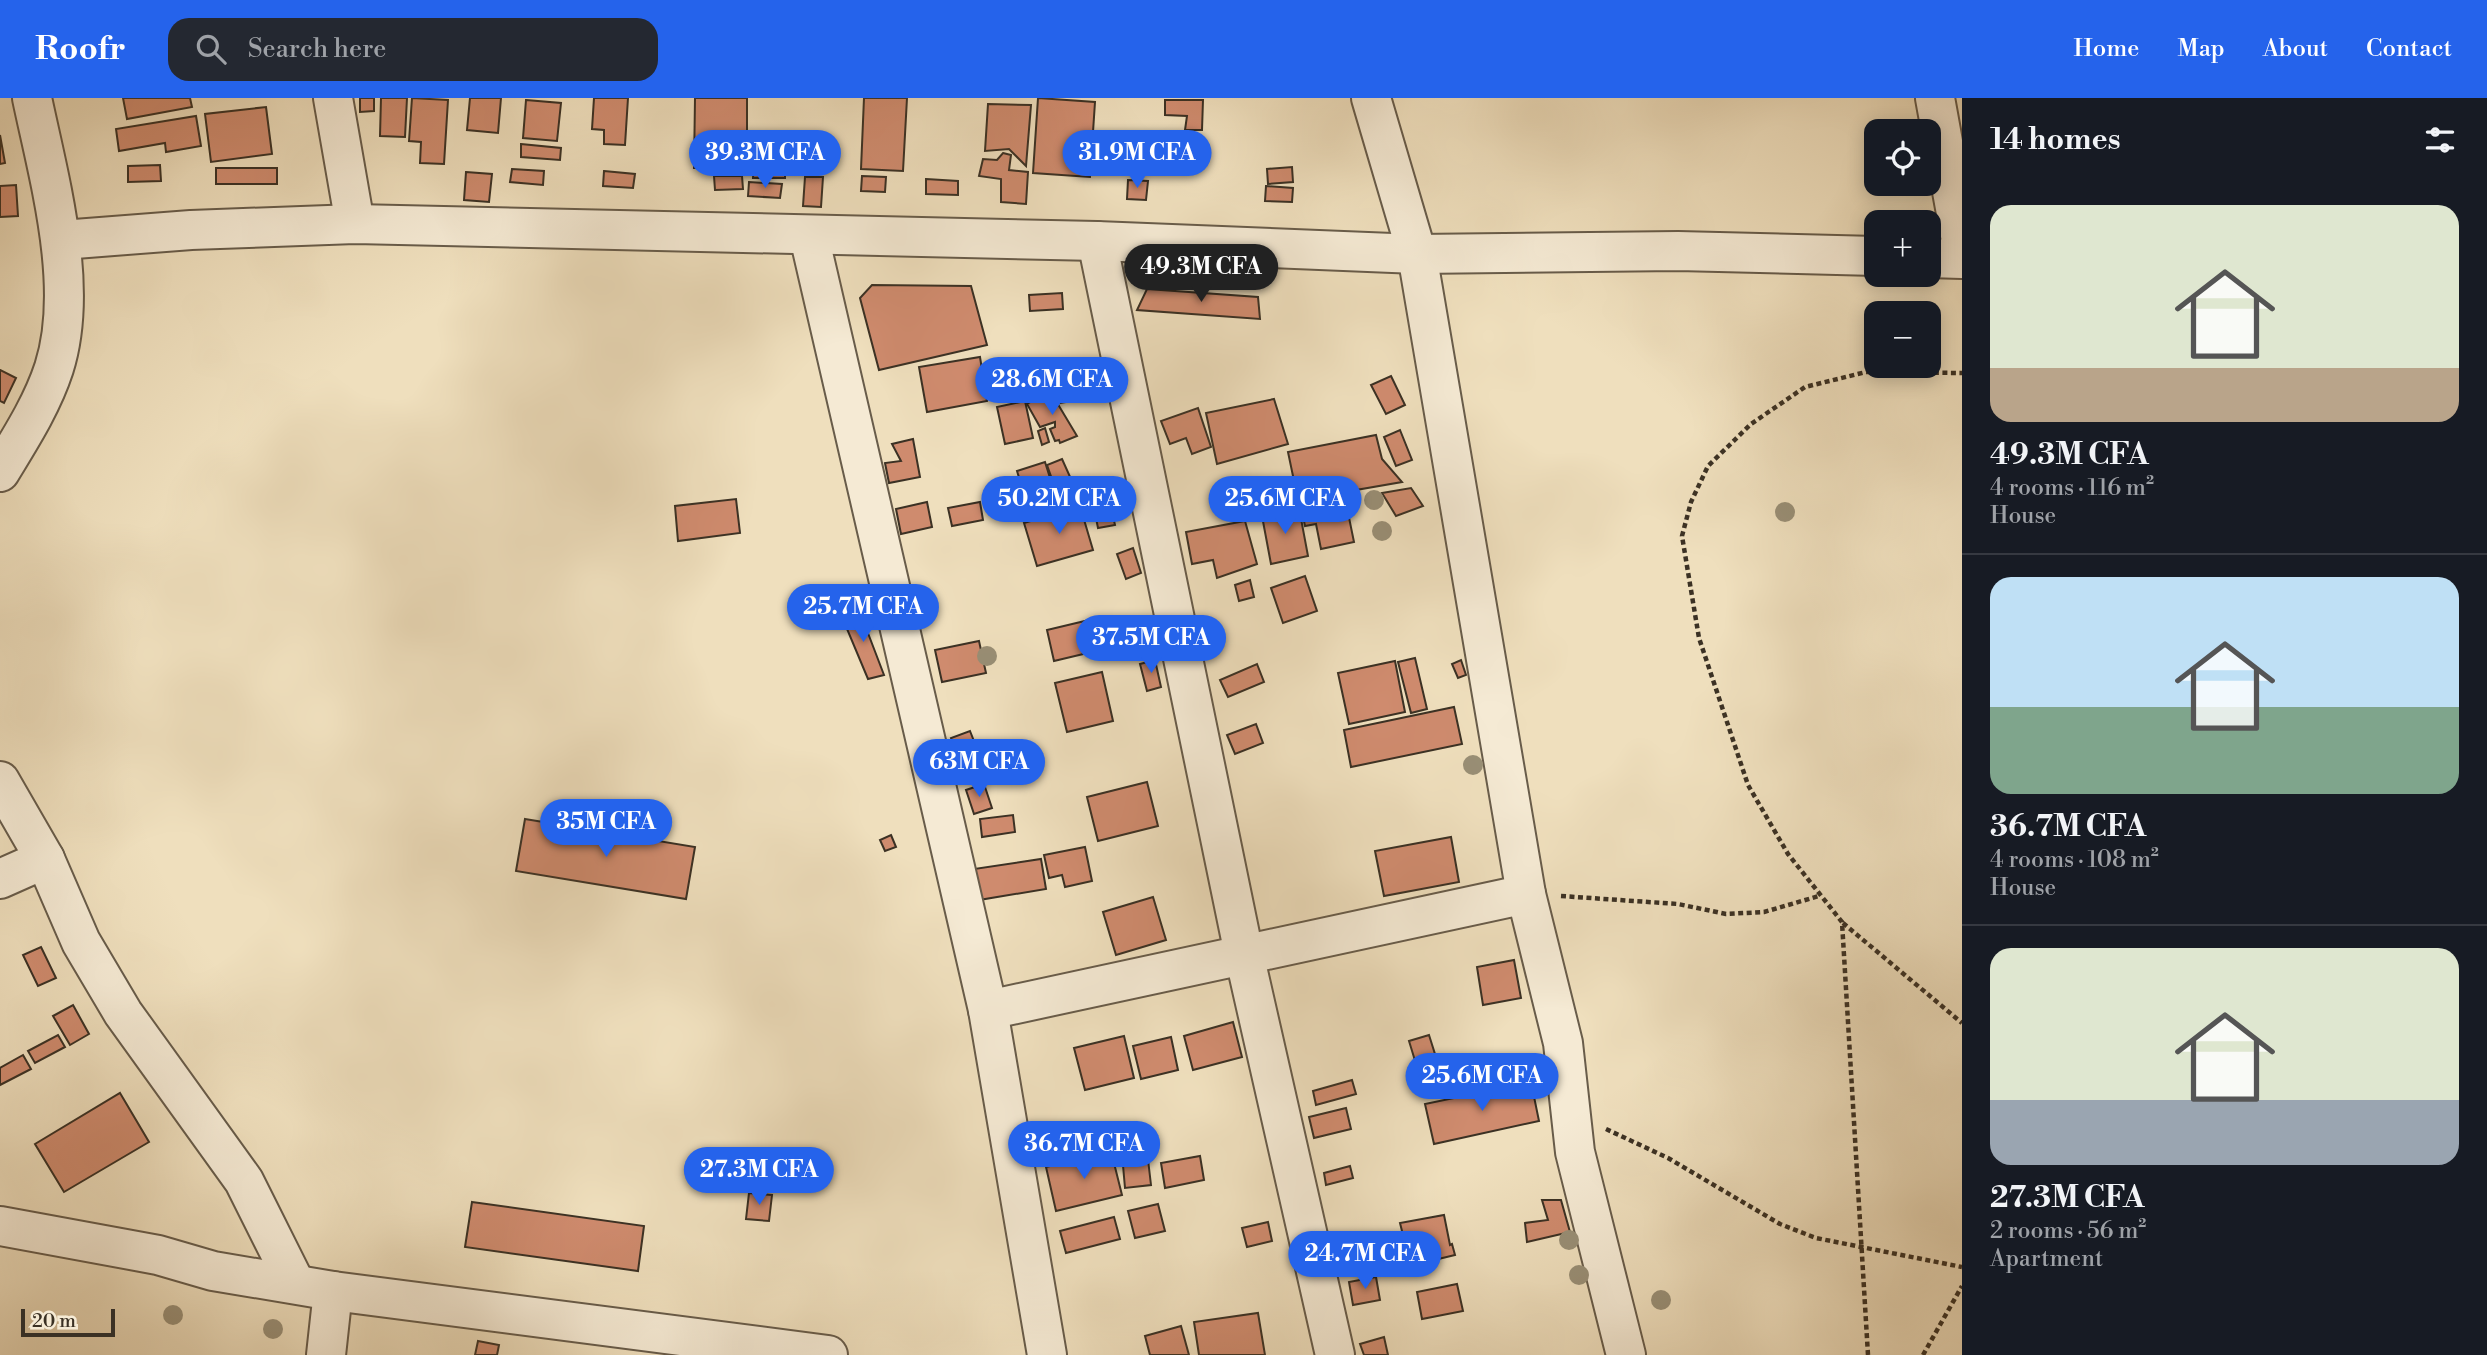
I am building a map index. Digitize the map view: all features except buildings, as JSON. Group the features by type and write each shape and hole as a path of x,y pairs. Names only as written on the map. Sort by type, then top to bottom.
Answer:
{"street":[{"path":"0,472 15,451 55,366 62,326 62,240 32,98"},
{"path":"333,98 355,224"},
{"path":"1370,98 1417,254 1526,894 1563,1043 1575,1152 1626,1355"},
{"path":"1935,98 1962,246"},
{"path":"62,240 191,230 355,224 1097,241 1417,254 1678,251 1864,256"},
{"path":"809,236 988,1010 1047,1355"},
{"path":"1097,241 1244,954 1335,1355"},
{"path":"1941,258 1962,259"},
{"path":"0,781 45,859 82,942 123,1013 244,1181 295,1283"},
{"path":"0,879 45,859"},
{"path":"988,1010 1526,894"},
{"path":"0,1226 146,1253 213,1271 333,1291 828,1355"},
{"path":"326,1355 333,1291"}],"path":[{"path":"1962,373 1867,372 1805,387 1751,424 1708,466 1690,502 1682,536 1699,638 1723,717 1748,785 1766,820 1819,896 1842,922 1962,1023"},
{"path":"1526,894 1645,900 1726,914 1764,912 1819,896"},
{"path":"1842,922 1868,1355"},
{"path":"1571,1111 1668,1158 1780,1224 1816,1238 1962,1267"},
{"path":"1923,1355 1962,1286"}]}
